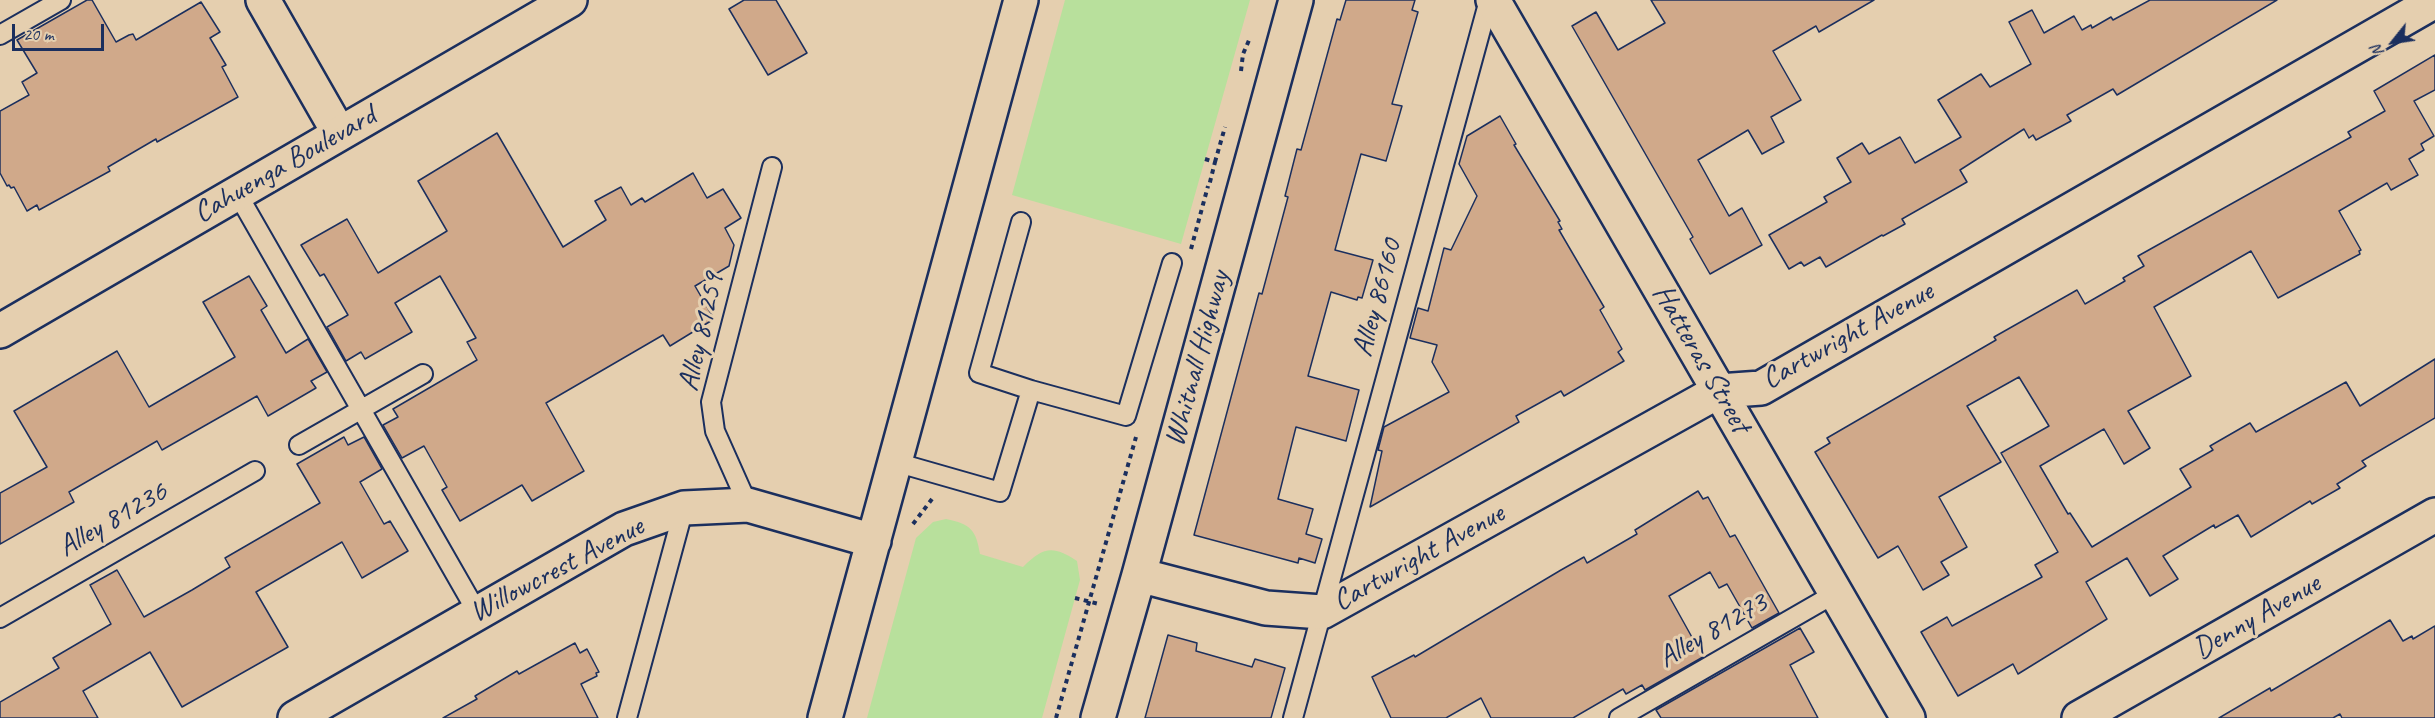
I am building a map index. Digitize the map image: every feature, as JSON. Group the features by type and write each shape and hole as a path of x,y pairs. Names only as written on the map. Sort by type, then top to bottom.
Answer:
{"street":[{"path":"263,0 339,133"},
{"name":"Cahuenga Boulevard","path":"0,331 570,0"},
{"path":"825,718 1021,0"},
{"name":"Whitnall Highway","path":"1098,718 1296,0"},
{"name":"Hatteras Street","path":"1491,0 1908,718"},
{"name":"Cartwright Avenue","path":"1139,576 1266,608 1322,612 1719,390 1761,388 2435,1"},
{"name":"Willowcrest Avenue","path":"295,718 624,529 684,508 748,505 874,541"},
{"name":"Denny Avenue","path":"2079,718 2435,515"}],"lane":[{"path":"0,35 60,0"},
{"name":"Alley 86160","path":"1293,718 1491,0"},
{"name":"Alley 81259","path":"748,505 715,431 711,402 772,167"},
{"path":"237,193 477,612"},
{"path":"1021,222 979,373 1126,416 1181,259"},
{"path":"299,445 423,374"},
{"path":"895,462 1000,492 1031,390"},
{"name":"Alley 81236","path":"0,618 255,471"},
{"path":"627,718 684,508"},
{"name":"Alley 81273","path":"1618,718 1836,593"}],"path":[{"path":"1181,259 1208,186"},
{"path":"1056,718 1137,432"},
{"path":"910,527 951,478"}],"green space":[{"path":"1065,0 1250,0 1181,244 1012,195"},
{"path":"946,519 961,523 971,529 977,539 980,554 1023,567 1036,555 1048,550 1061,552 1077,561 1080,580 1042,718 867,718 916,538 933,522"}],"building":[{"path":"87,0 92,0 116,42 133,34 136,40 201,2 220,32 210,38 226,65 222,67 238,97 157,142 156,139 108,167 110,171 39,210 37,205 27,211 14,187 7,186 0,173 0,111 29,95 22,82 37,73 17,40"},
{"path":"744,0 776,0 807,53 768,75 729,9"},
{"path":"1346,0 1415,0 1412,10 1418,12 1392,104 1402,106 1386,161 1361,154 1335,250 1373,260 1362,298 1358,297 1357,300 1331,292 1308,376 1359,390 1346,441 1296,427 1278,499 1313,509 1306,534 1322,539 1315,563 1299,558 1298,563 1194,535 1259,293 1262,294 1288,197 1285,196 1297,149 1301,150 1337,19 1340,20"},
{"path":"1651,0 1874,0 1819,32 1816,26 1773,51 1801,100 1771,117 1784,142 1762,154 1748,130 1698,160 1729,216 1742,208 1762,245 1710,274 1690,239 1693,237 1572,26 1596,12 1618,50 1665,23"},
{"path":"2150,0 2277,0 2117,95 2113,89 2067,115 2071,121 2036,140 2033,135 2029,138 2024,129 1960,170 1967,182 1902,219 1905,224 1826,267 1820,257 1804,266 1801,262 1789,269 1769,235 1827,202 1824,197 1851,182 1837,158 1862,143 1869,154 1900,137 1915,163 1961,137 1938,100 1981,74 1990,87 2031,64 2009,22 2032,10 2044,33 2074,16 2082,30 2091,25 2092,28 2111,17 2113,20"},
{"path":"2435,55 2435,90 2414,101 2434,136 2421,144 2424,150 2409,159 2418,175 2391,190 2387,183 2339,211 2361,250 2360,254 2278,298 2251,251 2154,307 2191,376 2128,411 2150,448 2124,464 2104,429 2040,466 2068,514 2070,513 2092,547 2191,487 2180,469 2213,450 2210,446 2250,423 2256,432 2346,382 2360,406 2435,359 2435,418 2362,461 2366,466 2337,484 2340,488 2312,504 2310,501 2251,537 2238,515 2215,528 2214,525 2163,556 2178,579 2150,596 2127,558 2086,582 2107,619 2018,674 2013,664 1958,696 1921,632 1947,617 1952,626 2042,577 2035,565 2058,552 2001,453 2049,426 2019,377 1967,406 2001,462 1939,497 1967,547 1941,562 1949,575 1923,590 1898,546 1878,558 1815,452 1830,443 1827,438 1996,340 1994,337 2077,290 2085,304 2125,281 2123,278 2144,266 2138,256 2351,137 2348,132 2385,111 2374,91"},
{"path":"1500,116 1516,144 1514,145 1560,221 1558,222 1562,229 1559,230 1604,307 1600,310 1622,349 1618,352 1624,361 1564,396 1561,391 1516,416 1519,422 1370,507 1382,451 1378,450 1384,427 1449,392 1432,362 1437,345 1410,338 1418,308 1428,311 1444,248 1451,250 1477,196 1459,164 1467,136"},
{"path":"497,133 563,247 606,220 595,201 621,187 631,205 642,198 645,202 693,173 707,198 723,189 741,218 725,228 734,245 729,266 695,286 714,319 670,346 663,335 546,403 584,471 532,501 522,485 460,521 442,490 447,487 424,446 402,458 383,425 398,417 393,409 477,360 467,342 476,338 440,276 395,303 412,332 365,359 361,352 346,361 327,327 348,315 324,274 320,276 301,245 347,219 378,273 447,231 418,181"},
{"path":"249,276 267,306 261,310 286,353 308,339 327,372 311,381 316,388 268,416 257,396 162,450 157,441 69,492 74,502 0,544 0,493 47,467 14,411 117,351 149,407 235,357 203,302"},
{"path":"344,437 348,445 364,437 382,469 360,482 384,524 390,521 408,551 362,578 342,542 256,592 288,647 182,707 150,652 83,691 98,718 0,718 0,702 59,668 53,658 111,624 90,585 117,570 144,617 192,590 230,567 225,558 320,503 297,464"},
{"path":"1698,491 1703,499 1708,497 1730,537 1735,535 1779,613 1752,628 1727,584 1719,588 1710,572 1669,596 1703,657 1645,690 1642,685 1626,694 1623,689 1573,718 1491,718 1481,698 1446,718 1391,718 1372,677 1414,655 1415,657 1584,557 1587,563 1637,534 1635,530"},
{"path":"2390,620 2403,641 2412,636 2413,639 2435,626 2435,718 2342,718 2340,714 2333,718 2219,718 2270,688 2271,691"},
{"path":"1800,628 1814,652 1790,665 1818,718 1661,718 1656,710"},
{"path":"1168,635 1197,643 1196,651 1252,667 1255,659 1285,668 1271,718 1145,718"},
{"path":"575,643 580,653 587,649 599,672 596,673 597,676 581,684 598,718 443,718 477,699 475,696 517,671 519,674"}]}
